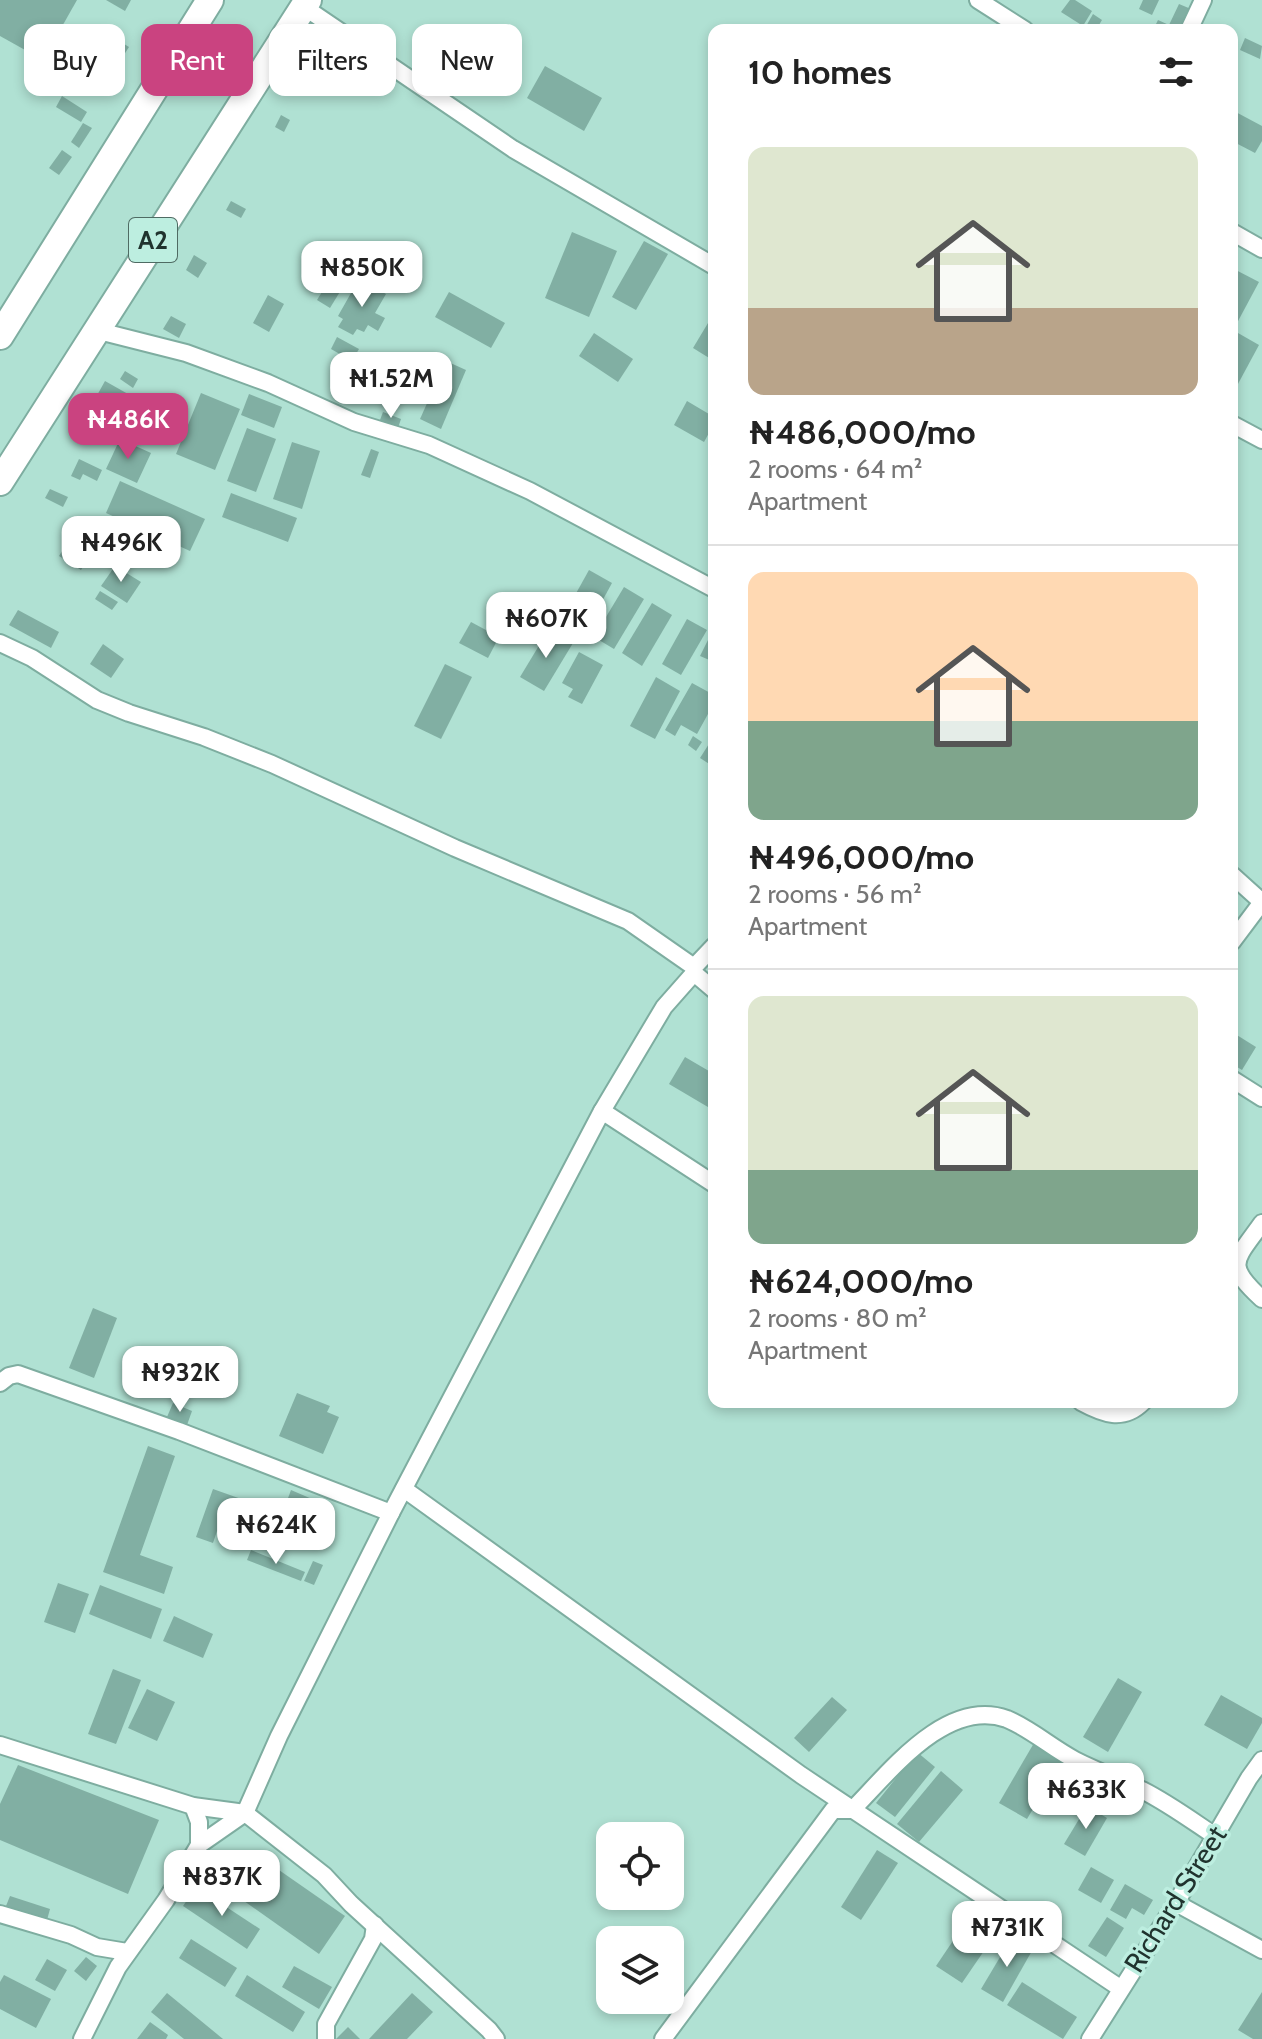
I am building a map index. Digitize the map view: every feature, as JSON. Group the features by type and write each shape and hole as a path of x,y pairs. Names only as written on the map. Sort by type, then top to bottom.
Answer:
{"highway":[{"path":"0,336 210,0"},
{"name":"A2","path":"0,482 306,3"}],"street":[{"path":"978,0 1016,24"},
{"path":"1192,24 1203,0"},
{"path":"306,3 513,149 708,263"},
{"path":"1238,235 1262,249"},
{"path":"95,330 186,353 268,383 354,422 429,445 530,491 708,586"},
{"path":"1238,427 1262,440"},
{"path":"0,643 32,658 97,700 272,764 455,848 628,921 708,984"},
{"path":"1238,880 1262,902 1238,934"},
{"path":"82,2039 127,1952 166,1900 199,1845 245,1813 279,1736 391,1513 602,1111 664,1007 708,953"},
{"path":"1238,1083 1262,1098"},
{"path":"602,1111 708,1180"},
{"path":"1238,1256 1262,1223"},
{"path":"1238,1285 1262,1299"},
{"path":"0,1383 18,1374 179,1431 391,1513"},
{"path":"1091,1408 1117,1416 1136,1408"},
{"path":"404,1489 852,1810 1120,1988"},
{"path":"663,2039 833,1810 852,1810 913,1748 941,1728 964,1718 985,1716 1005,1719 1076,1760 1144,1791 1215,1836"},
{"path":"0,1745 193,1806 245,1813 324,1875 496,2039"},
{"name":"Richard Street","path":"1090,2039 1262,1760"},
{"path":"193,1806 199,1822 199,1845"},
{"path":"1176,1903 1262,1950"},
{"path":"0,1914 71,1935 97,1947 127,1952"},
{"path":"326,2039 326,2024 373,1939 375,1925"}],"building":[{"path":"0,0 77,0 63,24 24,24 24,49 0,36"},
{"path":"106,0 131,0 125,11"},
{"path":"1070,0 1092,11 1084,24 1061,12"},
{"path":"1143,0 1159,0 1152,15 1139,9"},
{"path":"1179,4 1191,9 1184,24 1169,24"},
{"path":"1093,14 1102,20 1100,24 1087,24"},
{"path":"1245,38 1262,46 1260,59 1240,50"},
{"path":"545,66 602,98 584,131 527,98"},
{"path":"62,96 87,112 81,122 56,107"},
{"path":"1238,113 1262,126 1262,141 1255,153 1238,144"},
{"path":"281,115 290,120 284,132 275,127"},
{"path":"83,123 92,128 79,148 71,142"},
{"path":"62,150 72,157 59,175 49,168"},
{"path":"231,201 246,209 241,218 226,210"},
{"path":"572,232 617,251 589,317 545,298"},
{"path":"644,241 668,254 636,310 612,297"},
{"path":"194,255 207,263 198,278 186,270"},
{"path":"1238,271 1259,282 1238,321"},
{"path":"359,279 386,294 375,313 385,318 378,331 368,325 364,332 357,329 353,335 338,327 343,319 338,316"},
{"path":"328,282 341,290 330,308 317,300"},
{"path":"449,292 505,323 491,348 435,317"},
{"path":"268,295 284,304 269,332 253,323"},
{"path":"171,316 186,324 179,338 163,329"},
{"path":"708,323 708,357 693,348"},
{"path":"594,333 633,359 618,382 579,356"},
{"path":"1238,333 1259,345 1238,384"},
{"path":"337,337 359,349 352,361 331,349"},
{"path":"419,358 428,385 420,402 405,400 394,379 401,377 398,364"},
{"path":"446,361 466,370 441,429 420,419"},
{"path":"125,371 138,379 133,388 120,379"},
{"path":"105,381 151,407 131,441 98,422 107,406 95,399"},
{"path":"201,393 240,409 215,470 176,454"},
{"path":"249,394 282,407 274,428 241,415"},
{"path":"687,401 708,413 708,435 704,442 674,425"},
{"path":"86,405 99,409 95,420 82,416"},
{"path":"383,412 401,419 398,428 380,420"},
{"path":"247,428 276,439 256,492 227,481"},
{"path":"120,439 151,453 137,483 106,469"},
{"path":"292,442 320,451 302,509 273,499"},
{"path":"371,449 379,452 370,478 361,475"},
{"path":"79,459 102,470 97,481 83,474 80,480 71,476"},
{"path":"120,481 205,519 190,551 106,513"},
{"path":"50,489 68,497 63,507 45,498"},
{"path":"231,493 297,518 288,542 222,517"},
{"path":"70,538 92,552 81,570 59,556"},
{"path":"115,566 141,582 127,603 101,586"},
{"path":"589,570 612,583 582,638 559,624"},
{"path":"624,587 644,599 614,649 594,637"},
{"path":"100,591 118,602 112,610 95,599"},
{"path":"652,603 672,615 642,666 622,653"},
{"path":"18,610 59,632 51,648 9,625"},
{"path":"687,619 707,630 681,675 662,664"},
{"path":"471,622 499,637 488,658 459,643"},
{"path":"549,629 573,643 544,691 520,677"},
{"path":"708,640 708,659 700,656"},
{"path":"103,644 124,659 111,678 90,664"},
{"path":"579,652 603,665 582,704 568,697 573,689 562,683"},
{"path":"445,664 472,677 441,739 414,726"},
{"path":"656,677 680,691 655,739 630,726"},
{"path":"692,683 708,692 708,714 697,734 681,725 675,736 665,730"},
{"path":"693,736 702,742 696,751 688,745"},
{"path":"708,745 708,763 700,758"},
{"path":"1238,1036 1256,1047 1242,1070 1238,1068"},
{"path":"685,1057 708,1070 708,1107 669,1084"},
{"path":"93,1308 117,1318 94,1378 69,1368"},
{"path":"297,1393 330,1406 327,1412 339,1417 323,1454 279,1436"},
{"path":"173,1403 192,1411 187,1425 167,1417"},
{"path":"148,1446 175,1456 140,1555 173,1567 164,1594 103,1572"},
{"path":"213,1489 272,1510 259,1546 217,1531 213,1543 196,1537"},
{"path":"291,1490 312,1499 308,1511 287,1501"},
{"path":"251,1550 305,1572 301,1581 247,1560"},
{"path":"313,1561 323,1565 314,1585 304,1581"},
{"path":"58,1583 89,1594 75,1633 44,1622"},
{"path":"100,1585 162,1609 151,1639 89,1614"},
{"path":"174,1616 213,1634 203,1658 163,1641"},
{"path":"113,1669 141,1680 116,1744 88,1734"},
{"path":"1118,1678 1142,1692 1108,1752 1083,1737"},
{"path":"147,1689 175,1702 157,1741 128,1728"},
{"path":"1221,1695 1262,1718 1247,1749 1204,1725"},
{"path":"832,1697 847,1710 809,1752 794,1738"},
{"path":"1034,1743 1062,1760 1027,1819 999,1803"},
{"path":"917,1752 935,1767 895,1817 876,1803"},
{"path":"18,1765 159,1820 128,1894 0,1840 0,1804"},
{"path":"941,1771 963,1790 919,1842 897,1824"},
{"path":"1087,1806 1107,1818 1085,1856 1064,1844"},
{"path":"877,1850 898,1863 861,1920 841,1907"},
{"path":"256,1854 345,1916 319,1954 230,1891"},
{"path":"1091,1867 1114,1880 1101,1903 1078,1890"},
{"path":"1125,1884 1153,1900 1144,1915 1132,1908 1126,1919 1110,1910"},
{"path":"196,1887 260,1929 247,1949 183,1906"},
{"path":"10,1896 50,1909 47,1920 6,1906"},
{"path":"973,1911 999,1929 962,1983 936,1966"},
{"path":"1107,1917 1124,1928 1106,1957 1088,1946"},
{"path":"1012,1937 1033,1949 1003,2002 981,1989"},
{"path":"191,1939 237,1968 225,1987 179,1958"},
{"path":"86,1957 97,1966 86,1981 74,1971"},
{"path":"47,1959 67,1970 55,1991 35,1980"},
{"path":"294,1966 332,1987 319,2009 282,1987"},
{"path":"4,1975 51,1999 36,2028 0,2009 0,1982"},
{"path":"247,1975 305,2012 293,2032 235,1996"},
{"path":"1022,1982 1077,2017 1063,2039 1007,2005"},
{"path":"1262,1992 1262,2039 1253,2039 1238,2030"},
{"path":"167,1993 223,2039 184,2039 151,2012"},
{"path":"412,1993 433,2012 407,2039 369,2039"},
{"path":"150,2022 168,2035 166,2039 137,2039"},
{"path":"348,2027 360,2039 336,2039"}]}
